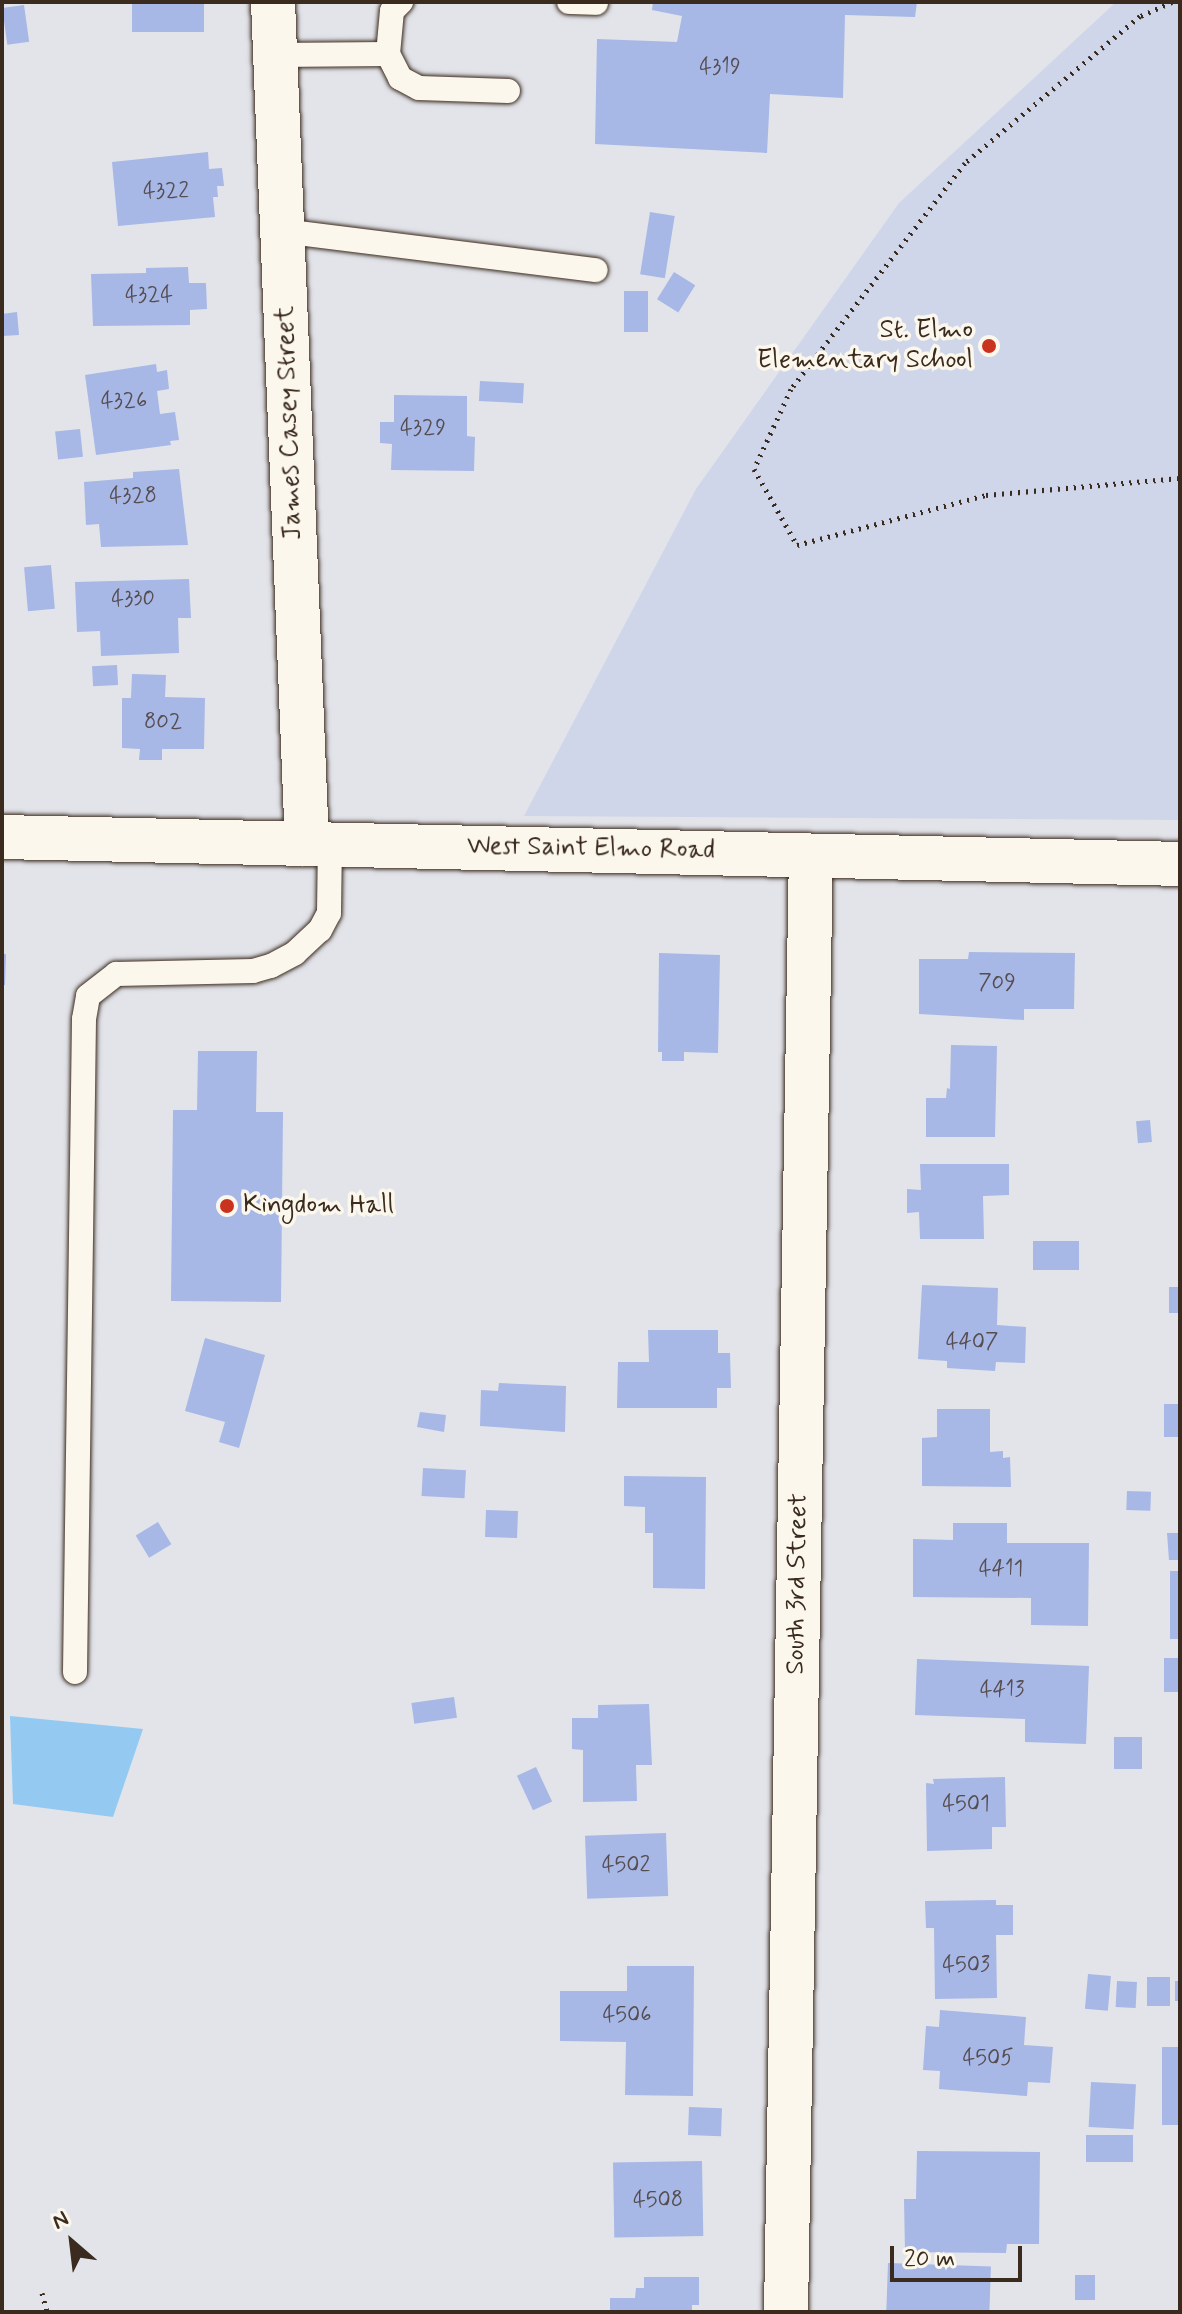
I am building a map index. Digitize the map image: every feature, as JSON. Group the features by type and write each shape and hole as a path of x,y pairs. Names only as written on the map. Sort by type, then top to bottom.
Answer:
{"street":[{"name":"James Casey Street","path":"273,2 282,231 319,844"},
{"name":"West Saint Elmo Road","path":"2,837 1180,864"},
{"name":"South 3rd Street","path":"786,2312 811,856"}],"lane":[{"path":"401,2 392,11 388,54 400,78 419,88 508,91"},
{"path":"569,2 596,3"},
{"path":"275,55 388,54"},
{"path":"282,231 596,270"},
{"path":"75,1672 84,1019 88,996 116,974 253,971 271,966 295,953 320,930 329,913 319,844"}],"path":[{"path":"1172,2 1140,16 965,163 791,389 754,469 797,545 986,495 1180,478"},
{"path":"42,2293 47,2312"}],"shaded area":[{"name":"St. Elmo Elementary School","path":"1116,2 1180,2 1180,820 524,816 696,489 899,203"}],"water":[{"path":"10,1716 143,1729 113,1817 13,1804"}],"building":[{"path":"132,2 204,2 204,32 132,32"},
{"path":"653,2 917,2 915,17 845,15 843,98 770,94 767,153 595,144 597,39 677,42 682,16 652,10"},
{"path":"24,5 29,42 7,45 2,8"},
{"path":"208,152 209,169 222,168 224,186 217,186 218,197 213,197 215,217 118,226 112,162"},
{"path":"650,212 675,216 665,278 640,274"},
{"path":"188,267 189,283 206,283 207,309 190,310 190,325 93,326 91,274 146,273 146,268"},
{"path":"674,272 695,285 678,312 657,299"},
{"path":"624,291 648,291 648,332 624,332"},
{"path":"17,312 19,335 2,336 2,314"},
{"path":"156,364 157,372 167,370 169,389 157,391 160,414 175,412 179,440 170,441 171,445 96,455 85,375"},
{"path":"480,381 524,383 523,403 479,401"},
{"path":"394,395 467,396 467,436 475,437 474,471 391,470 392,444 380,443 380,422 394,422"},
{"path":"80,429 83,457 58,459 55,432"},
{"path":"179,469 188,545 101,547 99,524 86,525 84,482 133,478 133,472"},
{"path":"51,565 55,609 28,611 24,567"},
{"path":"189,579 191,618 178,618 179,653 101,656 100,631 77,632 75,582"},
{"path":"117,665 118,685 93,686 92,666"},
{"path":"132,674 166,675 165,697 205,698 204,749 162,749 162,760 139,760 140,749 122,748 122,698 131,698"},
{"path":"969,952 1075,953 1074,1009 1024,1009 1024,1020 919,1014 919,959 968,959"},
{"path":"659,953 720,955 718,1053 684,1052 684,1061 662,1061 662,1052 658,1052"},
{"path":"2,954 6,954 5,985 2,985"},
{"path":"951,1045 997,1046 995,1137 926,1137 926,1098 946,1098 947,1088 950,1089"},
{"name":"Kingdom Hall","path":"198,1051 257,1051 256,1112 283,1112 281,1302 171,1301 173,1110 197,1110"},
{"path":"1150,1120 1152,1142 1138,1143 1136,1121"},
{"path":"920,1164 1009,1164 1009,1195 983,1196 984,1239 920,1239 919,1212 907,1213 907,1189 921,1190"},
{"path":"1033,1241 1079,1241 1079,1270 1033,1270"},
{"path":"922,1285 998,1288 997,1325 1026,1327 1025,1363 996,1362 995,1371 947,1368 947,1361 918,1359"},
{"path":"1169,1287 1180,1287 1180,1313 1169,1313"},
{"path":"648,1330 718,1330 718,1353 730,1353 731,1388 717,1388 717,1408 617,1408 618,1362 649,1362"},
{"path":"205,1338 265,1355 239,1448 219,1442 225,1422 185,1411"},
{"path":"499,1383 566,1386 565,1432 480,1426 481,1390 498,1391"},
{"path":"1164,1404 1180,1404 1180,1437 1164,1437"},
{"path":"937,1409 990,1409 990,1452 1003,1451 1003,1458 1010,1457 1011,1487 922,1486 922,1438 937,1437"},
{"path":"420,1412 446,1415 444,1432 417,1427"},
{"path":"423,1468 466,1470 464,1498 422,1496"},
{"path":"624,1476 706,1477 705,1589 653,1588 653,1533 645,1533 645,1507 624,1506"},
{"path":"1127,1491 1151,1492 1150,1511 1126,1510"},
{"path":"486,1510 518,1511 517,1538 485,1537"},
{"path":"158,1522 171,1544 149,1558 136,1535"},
{"path":"953,1523 1007,1523 1007,1543 1089,1543 1088,1626 1031,1625 1031,1598 913,1597 913,1539 953,1540"},
{"path":"1167,1533 1180,1533 1180,1560 1169,1560"},
{"path":"1170,1571 1180,1571 1180,1639 1170,1639"},
{"path":"1164,1658 1180,1658 1180,1692 1164,1692"},
{"path":"917,1659 1089,1666 1086,1744 1025,1742 1025,1719 915,1715"},
{"path":"454,1697 457,1718 414,1724 411,1703"},
{"path":"649,1704 652,1765 636,1765 637,1801 583,1802 583,1750 572,1749 572,1718 598,1718 598,1705"},
{"path":"1114,1737 1142,1737 1142,1769 1114,1769"},
{"path":"536,1767 552,1801 533,1810 517,1776"},
{"path":"1005,1777 1006,1827 992,1827 992,1849 927,1851 926,1783 934,1784 933,1779"},
{"path":"666,1833 668,1896 587,1899 585,1836"},
{"path":"996,1900 996,1905 1013,1905 1013,1935 996,1935 997,1998 935,1999 934,1928 926,1928 925,1901"},
{"path":"627,1966 694,1966 693,2096 625,2095 626,2042 560,2041 560,1991 627,1991"},
{"path":"1088,1974 1111,1976 1108,2011 1085,2009"},
{"path":"1147,1977 1170,1977 1170,2006 1147,2006"},
{"path":"1117,1981 1137,1982 1136,2008 1116,2007"},
{"path":"1175,1981 1180,1981 1180,2001 1175,2001"},
{"path":"940,2010 1026,2017 1024,2045 1053,2047 1050,2083 1028,2082 1027,2096 939,2089 940,2071 923,2070 926,2026 939,2027"},
{"path":"1162,2047 1180,2047 1180,2125 1162,2125"},
{"path":"1091,2082 1136,2084 1134,2129 1089,2127"},
{"path":"689,2107 722,2108 721,2136 688,2135"},
{"path":"1086,2135 1133,2135 1133,2162 1086,2162"},
{"path":"917,2151 1040,2152 1039,2244 1007,2244 1006,2253 905,2252 904,2199 916,2199"},
{"path":"702,2161 703,2236 614,2238 613,2163"},
{"path":"888,2263 991,2267 989,2312 886,2312"},
{"path":"1075,2275 1095,2275 1095,2300 1075,2300"},
{"path":"644,2277 699,2277 699,2305 692,2305 692,2312 610,2312 610,2298 635,2298 636,2288 644,2288"}],"place":[{"name":"St. Elmo Elementary School","path":"989,346"},
{"name":"Kingdom Hall","path":"227,1206"}]}
